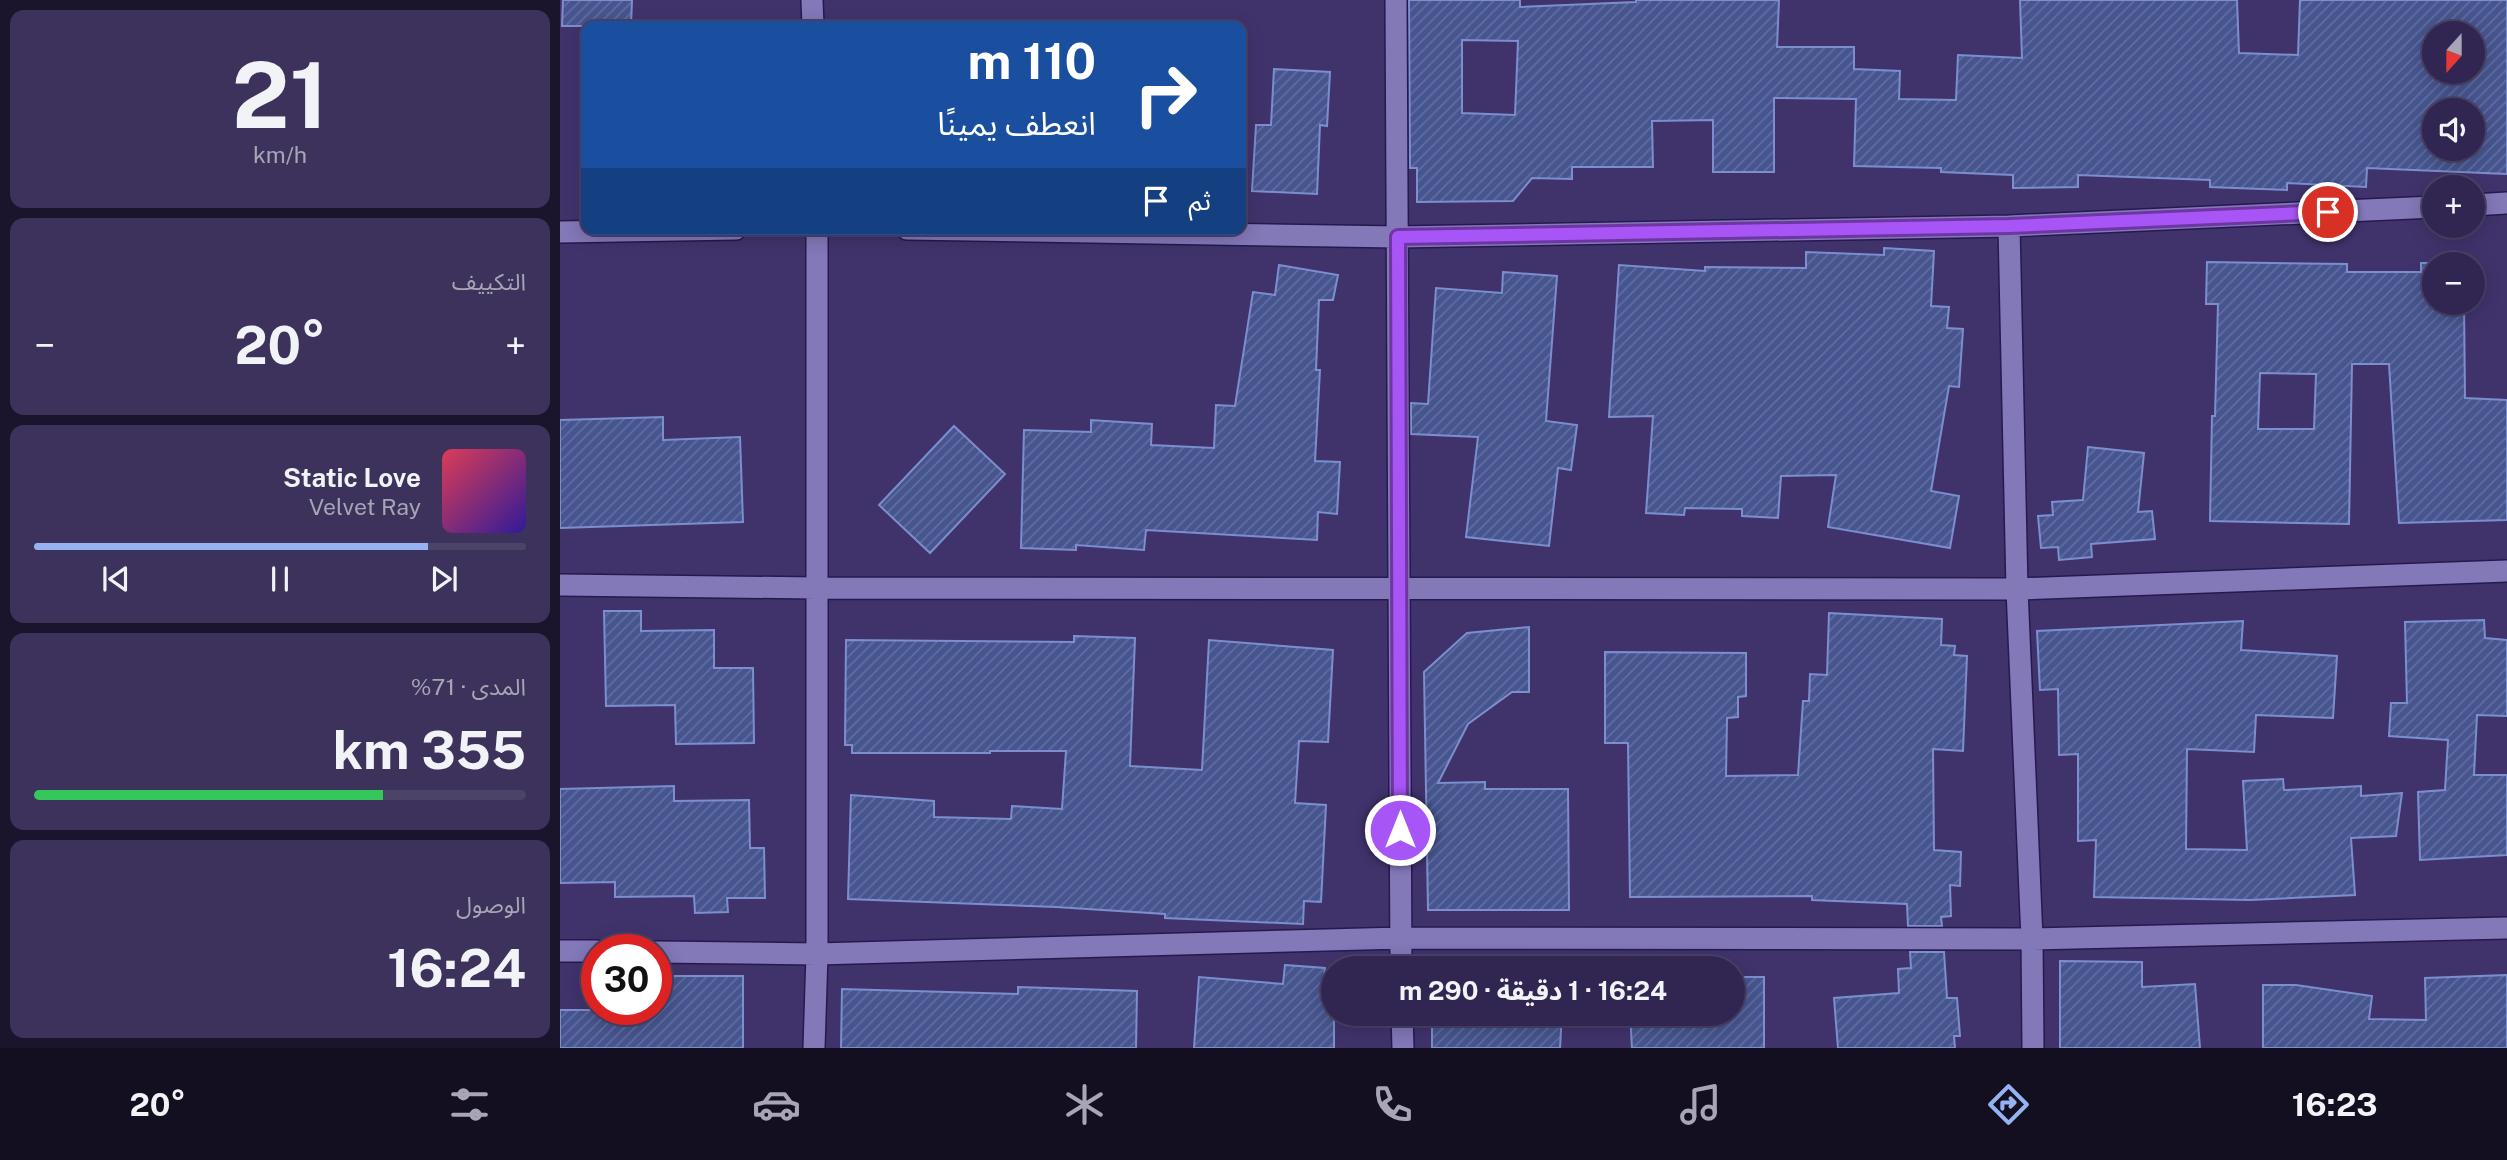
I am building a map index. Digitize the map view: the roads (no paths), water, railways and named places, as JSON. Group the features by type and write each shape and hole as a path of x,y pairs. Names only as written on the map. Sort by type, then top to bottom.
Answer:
{"street":[{"path":"813,0 813,21"},
{"path":"1396,0 1401,956"},
{"path":"2485,205 2507,204"},
{"path":"1246,235 1398,237 2009,226 2422,208"},
{"path":"2009,226 2017,589 2032,939 2033,1048"},
{"path":"560,232 581,232"},
{"path":"814,1048 817,954 817,235"},
{"path":"560,585 816,588 2017,589 2507,571"},
{"path":"672,952 817,954 1401,937 2032,939 2507,928"},
{"path":"560,951 581,951"},
{"path":"1402,1026 1403,1048"}]}
